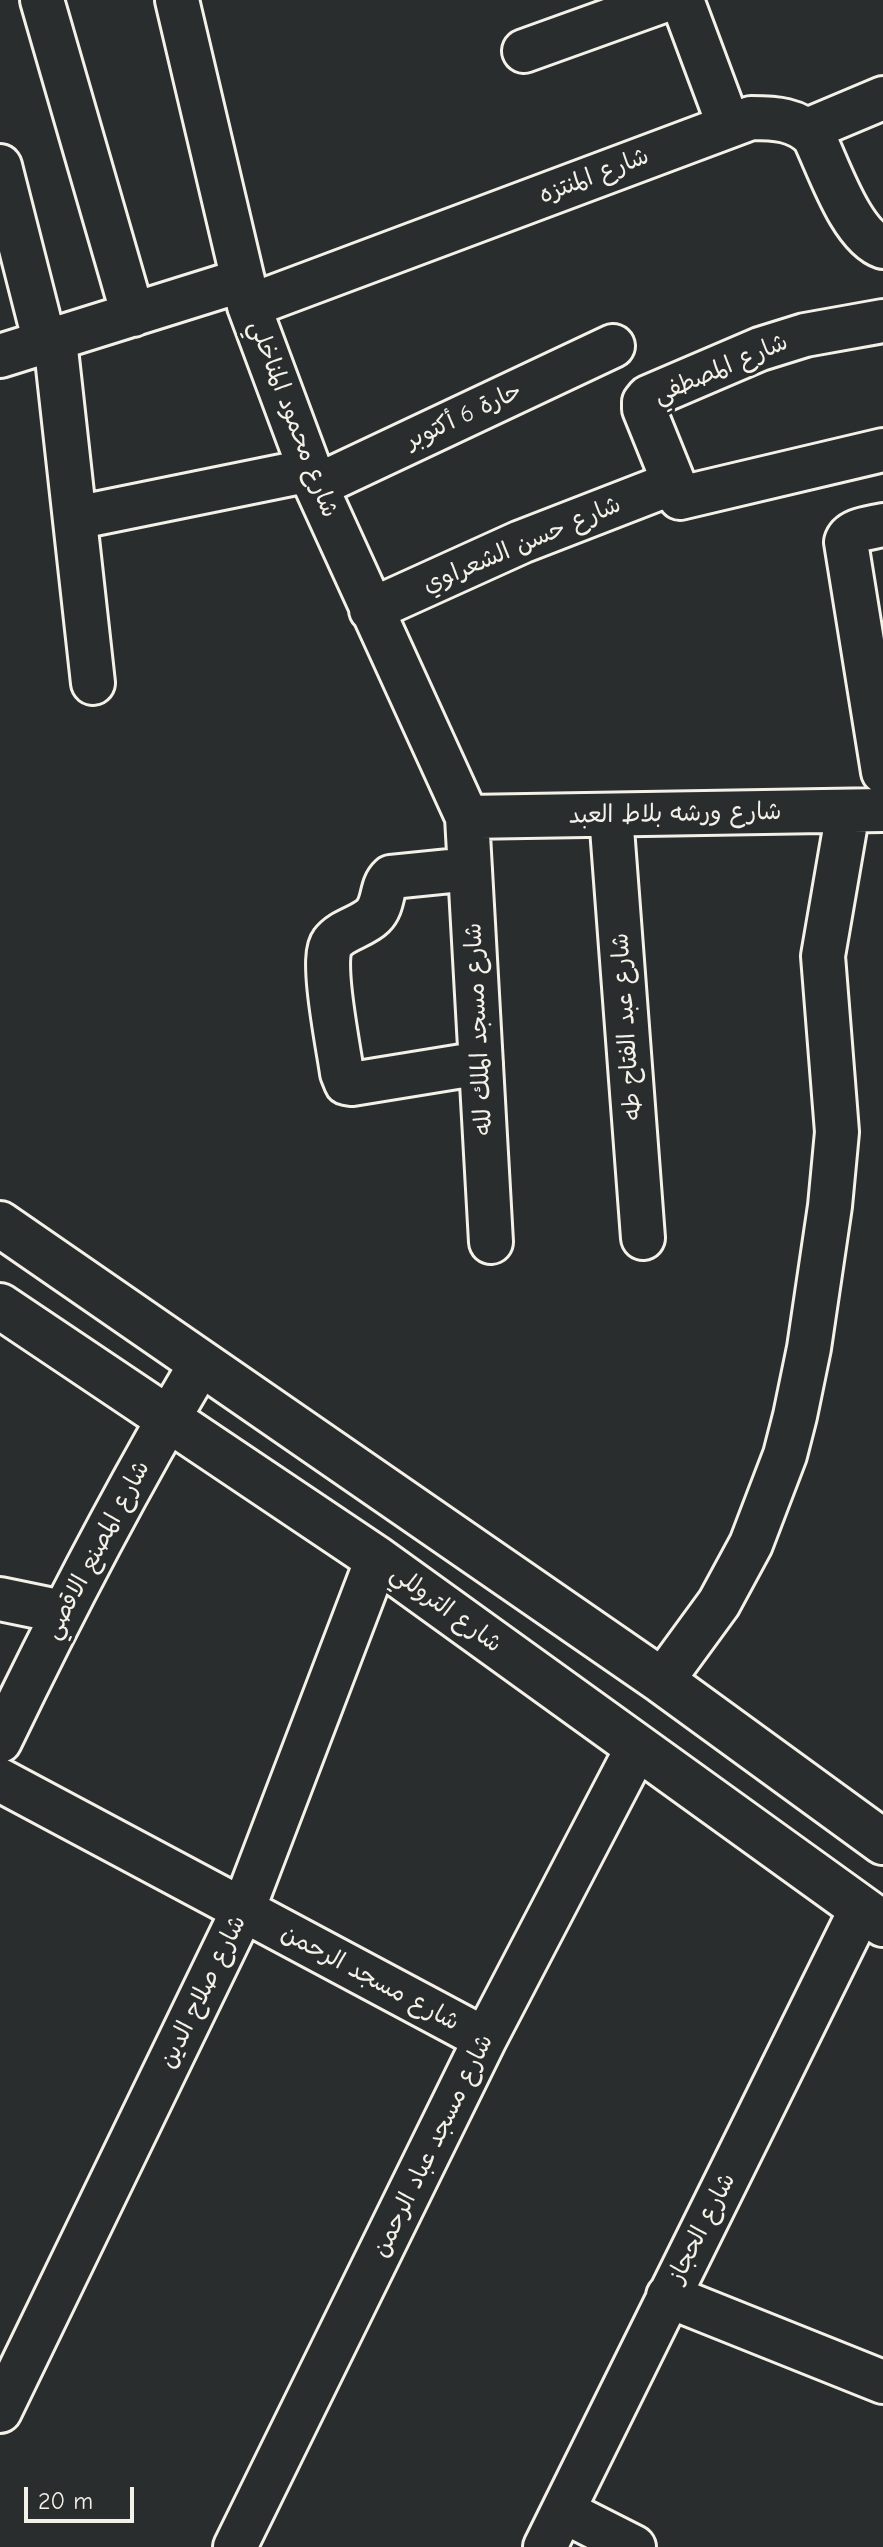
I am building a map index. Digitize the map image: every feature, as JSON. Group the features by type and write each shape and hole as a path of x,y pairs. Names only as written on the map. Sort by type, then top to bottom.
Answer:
{"street":[{"path":"42,0 133,315"},
{"name":"شارع محمود المناخلي","path":"177,0 246,293 314,478 467,817"},
{"path":"524,51 666,0"},
{"path":"682,0 729,126"},
{"path":"883,98 807,130 814,137 857,226 873,244 883,247"},
{"name":"شارع المنتزه","path":"0,356 133,315 246,293 751,118 777,119 807,130"},
{"path":"0,166 50,341 75,518 93,683"},
{"name":"شارع المصطفي","path":"673,483 644,409 648,397 760,349 805,335 883,321"},
{"name":"حارة 6 أكتوبر","path":"75,518 314,478 613,346"},
{"path":"673,483 680,498 883,450"},
{"name":"شارع حسن الشعراوي","path":"371,610 521,542 673,483"},
{"path":"883,525 853,533 846,542 883,772"},
{"path":"662,1681 719,1603 751,1544 785,1455 795,1416 809,1348 830,1206 837,1132 823,956 865,810"},
{"name":"شارع ورشه بلاط العبد","path":"467,817 865,810"},
{"name":"شارع عبد الفتاح طه","path":"611,815 643,1238"},
{"name":"شارع مسجد الملك لله","path":"467,817 491,1242"},
{"path":"470,869 391,877 379,909 371,918 334,940 326,958 346,1083 481,1063"},
{"path":"0,1224 662,1681 883,1842"},
{"name":"شارع التروللي","path":"0,1306 377,1559 872,1916"},
{"name":"شارع المصنع الاقصي","path":"0,1741 63,1612 167,1419 201,1363"},
{"name":"شارع صلاح الدين","path":"0,2411 243,1910 377,1559"},
{"path":"0,1599 63,1612"},
{"name":"شارع مسجد عباد الرحمن","path":"235,2547 485,2039 637,1748"},
{"name":"شارع مسجد الرحمن","path":"0,1780 485,2039"},
{"name":"شارع الحجاز","path":"554,2529 668,2296 872,1916"},
{"path":"668,2296 883,2382"},
{"path":"554,2529 634,2547"}]}
